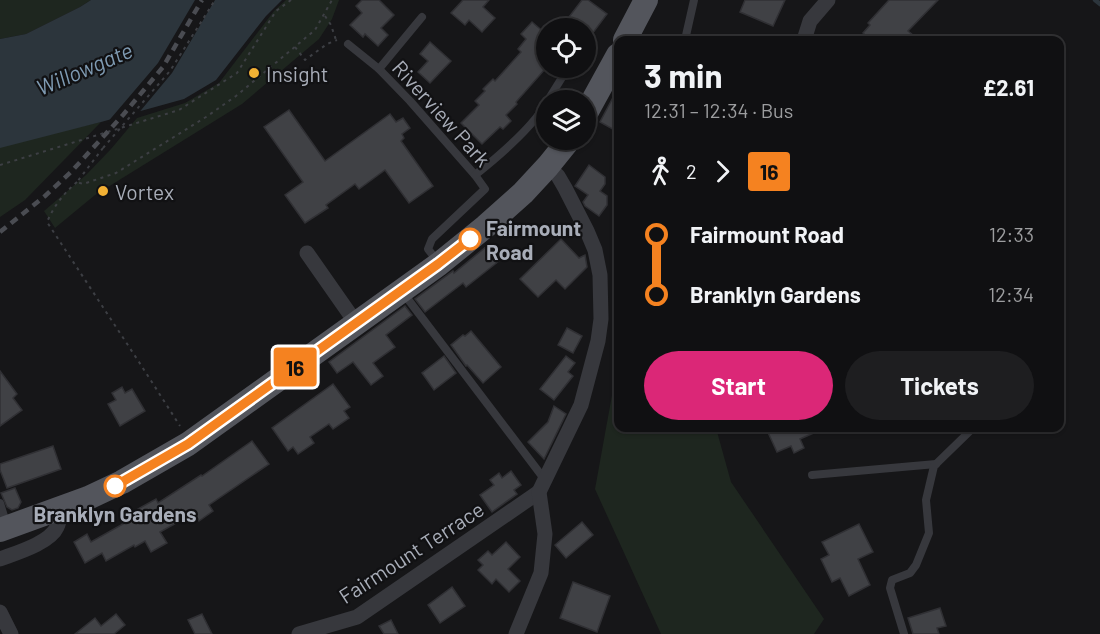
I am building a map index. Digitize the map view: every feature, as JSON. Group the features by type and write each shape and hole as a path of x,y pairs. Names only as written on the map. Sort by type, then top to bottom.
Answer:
{"main road":[{"path":"627,36 646,0"},
{"path":"596,95 614,62"},
{"path":"4,528 88,498 122,482 188,444 438,264 523,193 561,150"}],"street":[{"path":"805,36 810,21 828,0"},
{"path":"516,634 541,573 545,534 542,486 581,405 602,319 600,275 595,250 565,188 548,166"},
{"path":"307,253 356,323"},
{"name":"Fairmount Terrace","path":"307,628 357,617 542,486"},
{"path":"0,559 51,537 58,526 61,508"},
{"path":"0,612 11,634"}],"lane":[{"path":"686,36 694,0"},
{"path":"379,69 422,17"},
{"name":"Riverview Park","path":"348,44 379,69 410,101 476,175 485,189 432,239 428,249 438,264"},
{"path":"476,175 536,119"},
{"path":"401,290 542,486"},
{"path":"904,634 890,588 892,580 910,573 929,533 926,500 934,466 969,432"},
{"path":"813,475 936,464"},
{"path":"0,503 4,528"}],"path":[{"path":"188,444 178,421 47,222 63,194 77,182 103,148 170,71 214,0"},
{"path":"0,165 179,110 237,74 276,11 291,0"},
{"path":"77,182 83,184 116,173 236,96 315,30 332,0"},
{"path":"324,15 331,25 336,40"},
{"path":"295,47 305,60 336,40 348,44"}],"shaded area":[{"path":"0,0 91,0 26,34 0,39"},
{"path":"286,0 339,0 332,19 319,39 242,104 95,195 55,228 44,211 86,175 137,118 185,103 219,83 274,11"},
{"path":"101,122 25,200 0,217 0,145"},
{"path":"614,384 614,432 717,432 731,482 824,619 814,634 661,634 595,489"}],"water":[{"name":"Willowgate","path":"91,0 282,0 266,16 216,80 184,99 0,148 0,39 26,34"}],"pier":[{"path":"195,0 215,0 172,73 137,115 106,124 158,63"}],"building":[{"path":"362,0 379,0 394,15 381,28 388,35 378,46 365,34 363,37 350,25 362,13 356,6"},
{"path":"463,0 489,0 483,7 495,18 482,32 469,20 465,25 451,13"},
{"path":"582,0 588,0 607,14 596,29 596,18 569,17"},
{"path":"745,0 785,0 773,26 740,12"},
{"path":"889,0 938,0 908,31 914,36 866,36 863,33 870,25 868,23"},
{"path":"532,22 536,25 537,78 506,115 511,121 503,129 500,127 482,144 461,123 479,105 475,101 485,91 483,89 493,79 495,81 521,52 518,49 526,39 521,34"},
{"path":"430,42 451,61 430,83 418,72 428,61 420,54"},
{"path":"614,96 614,130 600,122"},
{"path":"289,110 325,161 390,114 396,122 403,118 410,128 402,134 404,138 401,141 433,186 409,203 385,170 359,189 355,184 326,205 328,208 305,223 285,195 303,182 264,127"},
{"path":"589,165 605,177 605,184 600,191 607,196 607,205 599,216 585,206 583,202 588,195 575,186"},
{"path":"561,239 579,258 585,255 587,267 565,289 556,280 538,297 520,279"},
{"path":"487,246 499,261 466,287 463,283 425,312 415,299 453,271 454,273"},
{"path":"405,306 412,315 386,335 395,347 373,363 383,376 371,385 353,362 337,373 329,362"},
{"path":"567,328 582,336 573,353 558,345"},
{"path":"471,331 501,367 483,383 466,366 451,345"},
{"path":"444,356 456,373 434,390 422,373"},
{"path":"566,356 575,363 568,372 573,376 554,400 540,389"},
{"path":"0,371 17,394 13,398 22,410 0,426"},
{"path":"333,384 350,407 344,411 349,418 333,429 329,424 310,437 314,443 298,454 293,447 288,451 272,428"},
{"path":"122,387 125,393 132,389 145,411 120,426 108,404 116,400 112,393"},
{"path":"554,406 566,414 544,459 528,442 548,422"},
{"path":"768,432 816,432 800,439 804,448 794,453 791,446 777,452"},
{"path":"252,441 269,464 209,505 213,511 199,521 194,513 160,532 167,543 151,552 145,541 106,561 102,553 85,563 74,542 87,534 91,542 123,524 120,519 156,499 158,503"},
{"path":"53,446 61,469 7,488 0,464"},
{"path":"511,471 521,485 514,490 517,494 492,512 480,495 494,485 490,480 499,473 502,478"},
{"path":"15,488 21,502 18,508 12,510 7,507 1,493"},
{"path":"582,522 593,535 566,558 555,545"},
{"path":"859,524 873,552 858,559 870,585 849,596 840,578 832,582 821,559 829,555 822,542"},
{"path":"506,542 520,557 508,569 520,581 509,592 496,579 492,584 478,570 483,565 478,560 488,551 492,555"},
{"path":"573,582 610,596 597,632 560,618"},
{"path":"452,587 465,606 440,623 428,605"},
{"path":"940,608 946,626 937,628 939,634 913,634 908,618"},
{"path":"116,614 125,625 114,634 75,634 95,618 101,626"},
{"path":"202,614 212,634 195,634 188,620"},
{"path":"391,620 398,634 384,634 379,626"}],"waterway":[{"path":"1095,0 1100,4"}],"railway":[{"path":"0,232 71,172 123,115 163,67 202,0"}],"bus line":[{"name":"16","path":"115,486 188,444 470,239"}],"place":[{"name":"Insight","path":"254,73"},
{"name":"Vortex","path":"103,191"},
{"name":"Fairmount Road","path":"470,239"},
{"name":"Branklyn Gardens","path":"115,486"}]}
